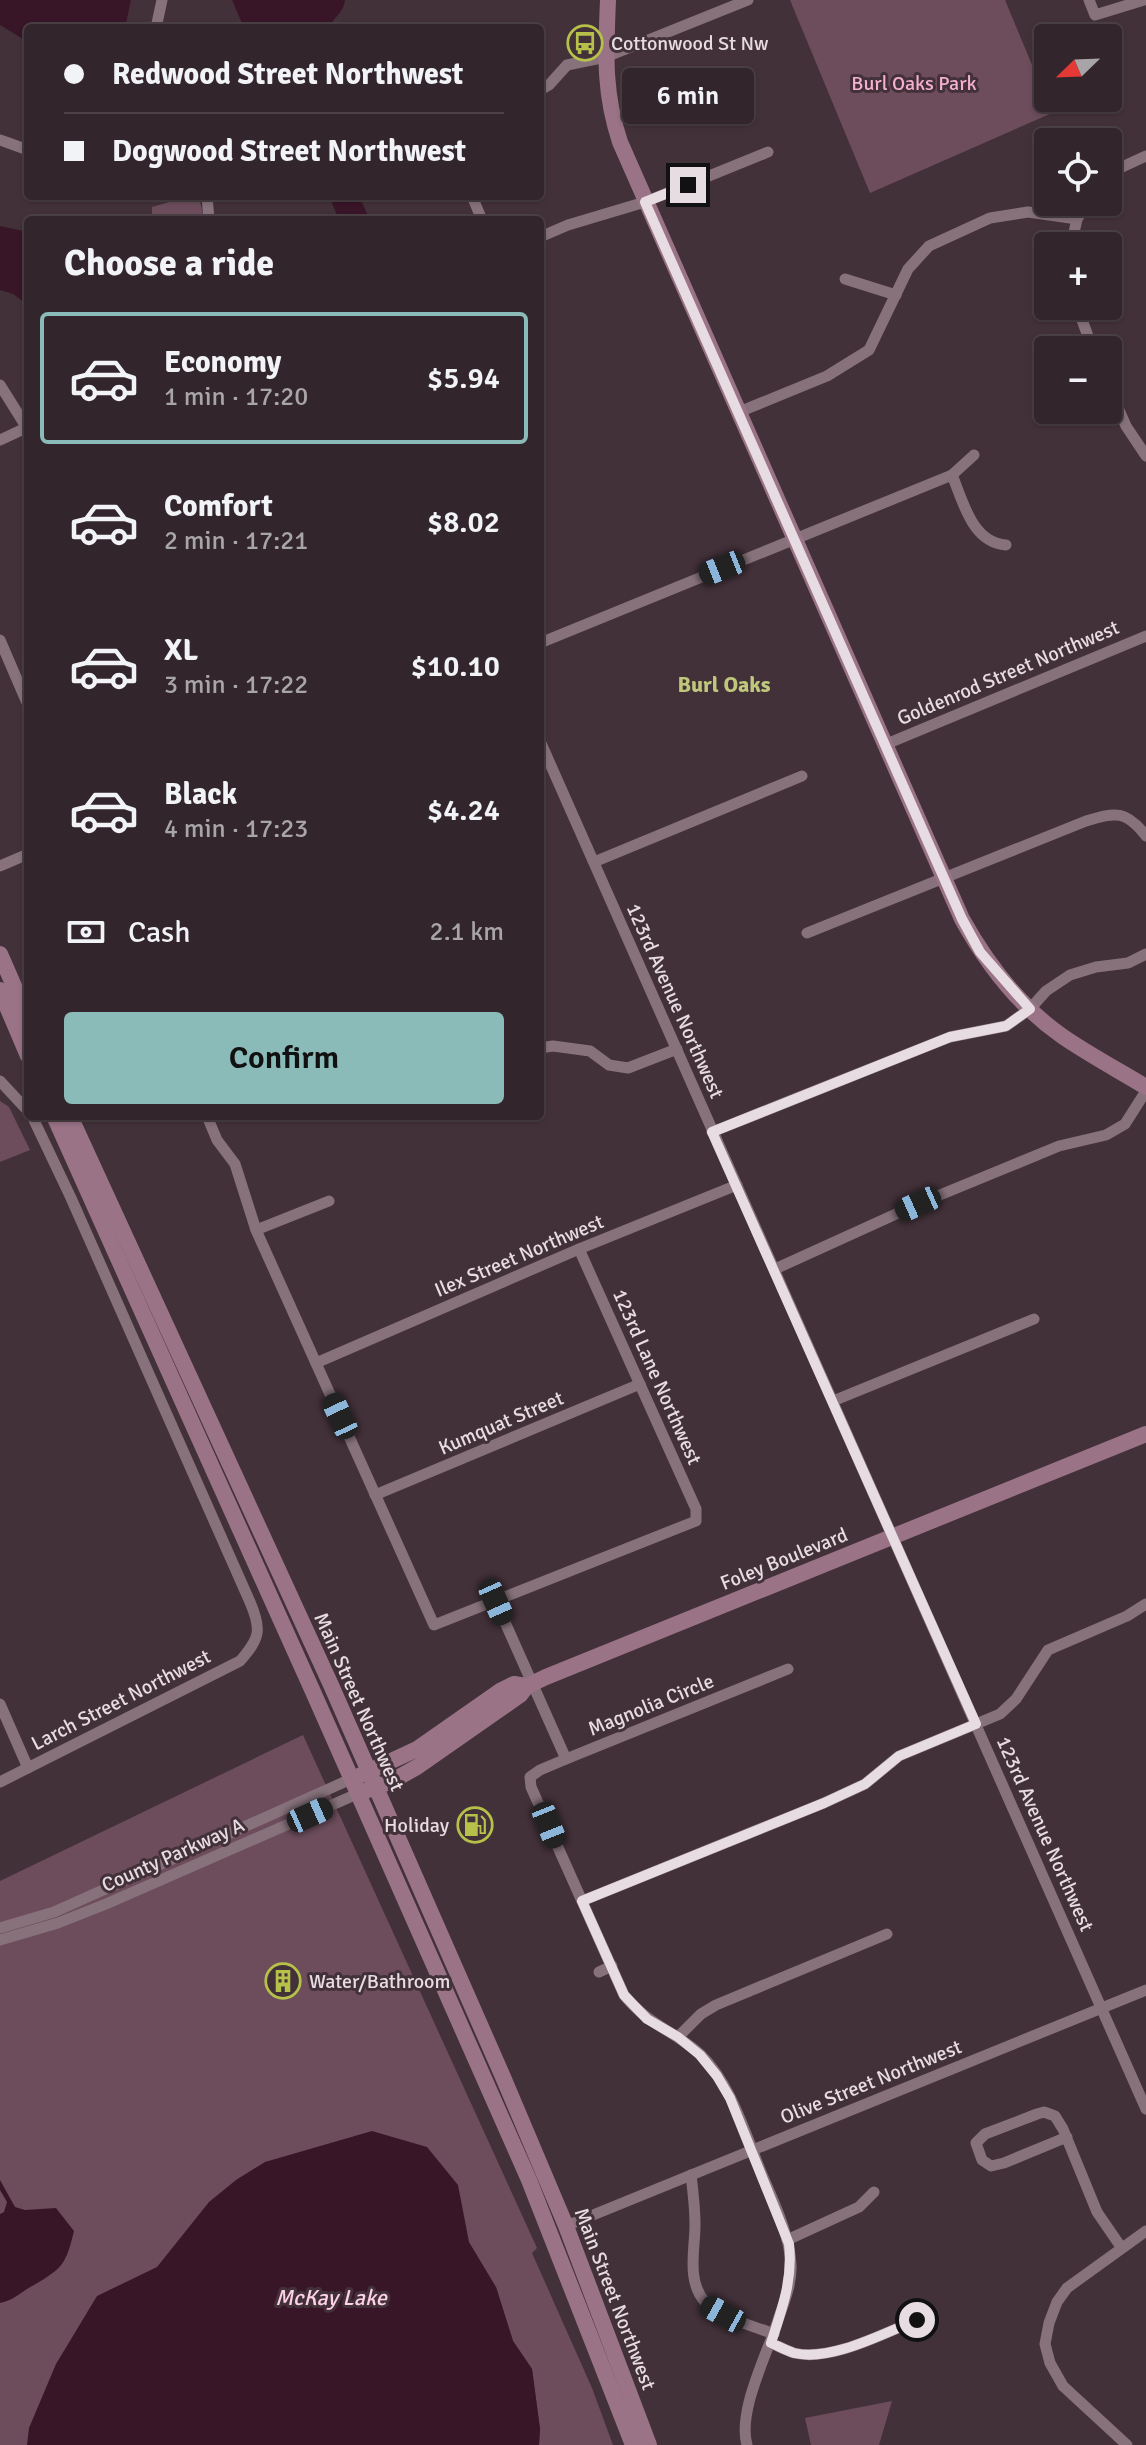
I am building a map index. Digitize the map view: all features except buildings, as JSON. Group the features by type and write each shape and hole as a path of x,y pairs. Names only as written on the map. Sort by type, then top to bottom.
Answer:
{"main road":[{"path":"608,0 606,84 611,115 620,142 944,880 980,952 1030,1009 1061,1035 1146,1089"},
{"path":"0,954 24,1009"},
{"path":"0,990 24,1047"},
{"name":"Main Street Northwest","path":"56,1120 529,2180 633,2445"},
{"name":"Main Street Northwest","path":"72,1120 327,1677 503,2077 566,2226 649,2445"},
{"name":"Foley Boulevard","path":"354,1787 372,1780 514,1684 530,1685 1146,1434"}],"street":[{"path":"157,24 162,0"},
{"path":"544,88 567,65 606,57 748,0"},
{"path":"1089,0 1095,15 1144,0"},
{"path":"0,140 24,149"},
{"path":"544,235 645,202 768,152"},
{"path":"1122,167 1146,156"},
{"path":"739,412 827,376 869,350 908,269 929,246 990,218 1028,212 1077,219"},
{"path":"1074,232 1079,216"},
{"path":"845,279 896,295"},
{"path":"0,385 24,423"},
{"path":"1122,417 1146,456"},
{"path":"0,440 24,429"},
{"path":"544,641 952,475 974,455"},
{"path":"952,475 979,532 988,541 1006,545"},
{"name":"Goldenrod Street Northwest","path":"884,745 1146,636"},
{"path":"0,640 24,696"},
{"name":"123rd Avenue Northwest","path":"544,750 1146,2109"},
{"path":"594,862 802,776"},
{"path":"807,933 1112,813 1134,821 1146,836"},
{"path":"0,866 24,856"},
{"path":"712,1132 950,1037 1006,1026 1030,1009 1046,991 1070,975 1096,967 1128,963 1146,954"},
{"path":"544,1047 590,1051 609,1065 628,1068 677,1049"},
{"path":"0,1081 24,1105"},
{"path":"775,1269 918,1204 1059,1146 1106,1135 1125,1124 1146,1089"},
{"name":"Larch Street Northwest","path":"0,1782 240,1661 254,1645 259,1627 34,1120"},
{"path":"209,1120 217,1140 235,1164 256,1230 434,1625 496,1602 530,1685 566,1759"},
{"name":"Ilex Street Northwest","path":"316,1363 579,1249 737,1185"},
{"path":"256,1230 329,1201"},
{"name":"123rd Lane Northwest","path":"496,1602 696,1521 696,1509 579,1249"},
{"path":"833,1401 1034,1319"},
{"name":"Kumquat Street","path":"375,1495 640,1384"},
{"path":"747,2445 748,2409 754,2382 789,2290 791,2266 787,2240 730,2098 717,2076 700,2055 678,2037 647,2019 624,1995 582,1901 824,1803 865,1784 899,1756 1000,1714 1016,1699 1048,1650 1127,1616 1146,1604"},
{"name":"Magnolia Circle","path":"582,1901 531,1787 530,1777 566,1759 788,1669"},
{"path":"0,1704 28,1768"},
{"name":"County Parkway A","path":"0,1928 54,1912 354,1787"},
{"name":"County Parkway A","path":"0,1940 58,1923 106,1904 354,1787"},
{"path":"678,2037 701,2014 716,2005 887,1934"},
{"path":"599,1972 612,1966"},
{"name":"Olive Street Northwest","path":"566,2226 1146,1990"},
{"path":"1067,2137 991,2166 982,2160 976,2143 985,2134 1044,2112 1055,2116 1067,2137 1097,2212 1121,2247"},
{"path":"691,2175 695,2223 692,2255 694,2280 706,2304 772,2338 794,2353 815,2354 853,2345 917,2320"},
{"path":"787,2240 859,2207 874,2192"},
{"path":"1127,2445 1063,2386 1050,2363 1045,2344 1057,2302 1067,2288 1146,2231"}],"green space":[{"name":"Burl Oaks Park","path":"790,0 1005,0 1034,70 1034,112 1052,113 870,193"},
{"path":"176,200 200,200 203,216 152,216 152,207"},
{"path":"0,1101 9,1107 30,1150 0,1162"},
{"path":"303,1735 537,2248 532,2253 592,2388 613,2445 539,2445 540,2429 532,2369 513,2341 496,2287 268,2445 0,2445 0,1881"},
{"path":"892,2401 879,2445 811,2445 805,2418"}],"water":[{"path":"0,0 131,0 126,24 24,24 24,40 0,25"},
{"path":"232,0 345,0 332,24 242,24"},
{"path":"331,200 361,200 368,216 337,216"},
{"path":"0,226 24,231 24,302 0,290"},
{"name":"McKay Lake","path":"372,2131 427,2147 458,2185 469,2242 496,2287 513,2341 532,2369 540,2429 539,2445 27,2445 29,2428 56,2364 97,2296 157,2267 209,2202 265,2162"},
{"path":"0,2180 15,2207 25,2210 56,2208 74,2231 65,2258 57,2269 15,2297 0,2303 0,2214 4,2212 7,2202 0,2190"}],"place":[{"name":"Cottonwood St Nw","path":"585,43"},
{"name":"Holiday","path":"475,1825"},
{"name":"Water/Bathroom","path":"283,1981"}],"district":[{"name":"Burl Oaks","path":"724,684"}],"route":[{"path":"688,185 645,202 962,919 980,952 1030,1009 1006,1026 950,1037 712,1132 976,1724 899,1756 865,1784 824,1803 582,1901 624,1995 647,2019 678,2037 700,2055 730,2098 789,2244 789,2290 771,2343 794,2353 815,2354 853,2345 917,2320"}]}
